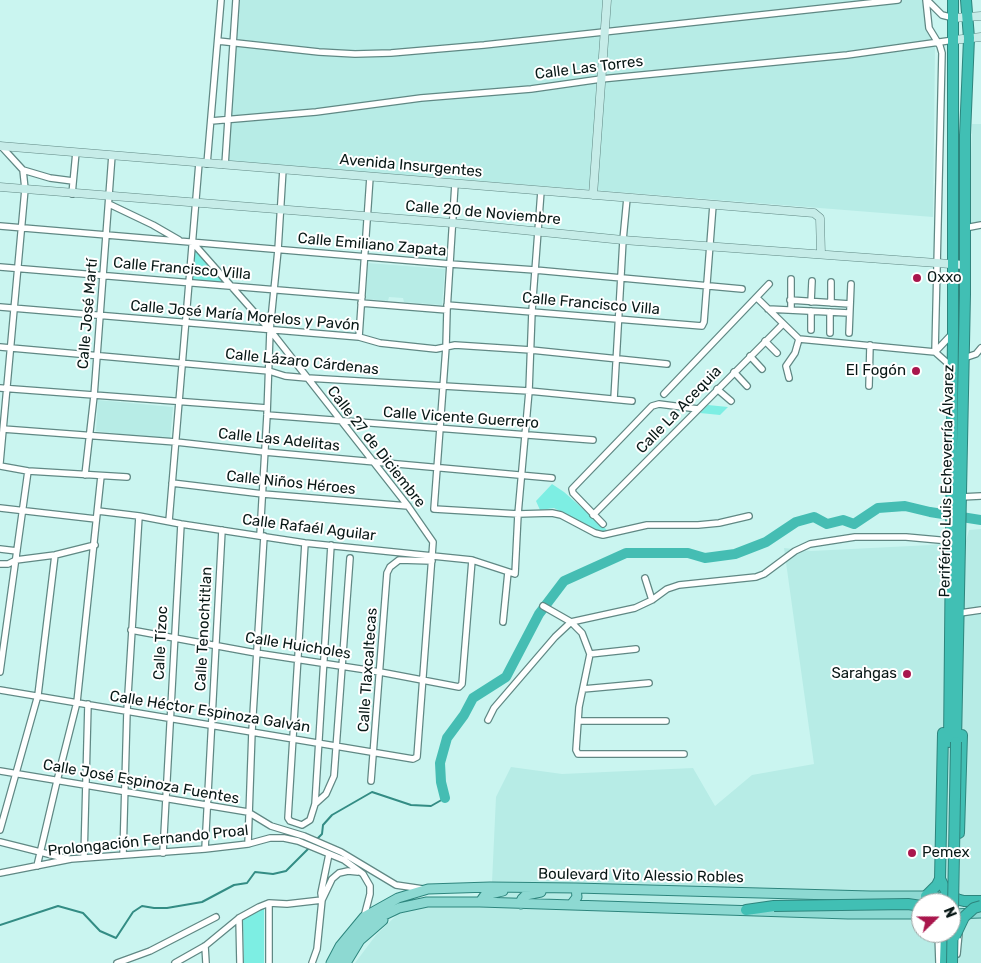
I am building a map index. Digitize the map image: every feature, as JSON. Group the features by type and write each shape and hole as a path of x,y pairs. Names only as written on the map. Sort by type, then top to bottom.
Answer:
{"highway":[{"name":"Periférico Luis Echeverría Álvarez","path":"953,0 953,368 958,502"},
{"name":"Periférico Luis Echeverría Álvarez","path":"952,963 949,946 953,742 960,613 955,531 964,358 965,135 969,38 972,18 966,0"},
{"path":"954,40 960,28 972,18"},
{"name":"Periférico Luis Echeverría Álvarez","path":"951,893 953,742 949,706 950,541 955,531"},
{"path":"953,893 958,876 962,706 957,687"},
{"path":"929,893 937,886 940,879 943,727 949,706"},
{"path":"940,879 948,882 956,879 958,876"},
{"path":"940,879 947,893"},
{"path":"961,902 981,900"},
{"path":"746,910 774,906 911,904"},
{"path":"949,946 964,917 974,908 980,910"},
{"name":"Periférico Luis Echeverría Álvarez","path":"945,963 949,946"}],"main road":[{"name":"Boulevard Vito Alessio Robles","path":"331,963 340,946 364,916 398,898 428,889 490,887 576,888 911,896"},
{"path":"480,902 482,896 518,888"},
{"path":"521,904 522,899 526,895 566,888"},
{"path":"571,904 577,897 576,888"},
{"name":"Boulevard Vito Alessio Robles","path":"338,963 359,931 376,919 399,908 427,902 571,904 604,907 848,914 911,913"},
{"path":"346,963 360,940 399,908"},
{"path":"961,913 980,910"},
{"path":"325,963 341,935 349,926 364,916"}],"street":[{"path":"169,521 196,203 211,121 221,0"},
{"path":"225,165 236,0"},
{"path":"593,195 607,0"},
{"path":"218,41 319,52 391,53 484,45 898,0"},
{"path":"926,0 942,16 972,18"},
{"path":"926,0 929,28 938,42 942,53 935,352"},
{"name":"Calle Las Torres","path":"211,121 316,112 421,98 530,89 601,79 856,54 969,38 981,38"},
{"path":"968,57 972,47 981,38"},
{"path":"0,146 23,170 73,181"},
{"name":"Avenida Insurgentes","path":"0,146 814,213 819,216 821,222 821,254"},
{"path":"72,194 76,152"},
{"name":"Calle José Martí","path":"85,475 94,396 112,155"},
{"path":"23,170 25,189 22,228 10,348 3,388 3,429 0,465 28,471 127,477"},
{"path":"248,844 270,330 275,290 283,170"},
{"path":"359,337 370,177"},
{"path":"455,184 446,347 434,509 518,514 552,513 561,515 595,533 603,535 647,525 698,525 749,516"},
{"name":"Calle 20 de Noviembre","path":"0,187 72,194 109,200 196,203 452,223 623,240 964,265"},
{"path":"518,514 526,435 532,311 541,191"},
{"path":"614,399 627,198"},
{"path":"109,200 181,242"},
{"path":"707,287 713,205"},
{"path":"965,228 981,225"},
{"name":"Calle Emiliano Zapata","path":"0,226 193,244 535,270 742,289"},
{"name":"Calle 27 de Diciembre","path":"193,244 270,330 408,506 432,542 418,755 415,758"},
{"name":"Calle Francisco Villa","path":"0,267 104,274 361,300 703,325 707,287"},
{"path":"791,279 791,310"},
{"path":"812,281 812,302"},
{"path":"831,282 831,303"},
{"path":"664,394 769,284"},
{"path":"849,333 851,284"},
{"path":"757,298 799,339 935,352 953,368"},
{"path":"790,300 850,304"},
{"name":"Calle José María Morelos y Pavón","path":"0,307 359,337 380,343 436,349 455,345 531,350 667,364"},
{"path":"768,310 849,313"},
{"path":"811,311 811,330"},
{"path":"830,312 830,333"},
{"name":"Calle La Acequia","path":"593,515 783,324"},
{"path":"935,352 953,333"},
{"path":"789,378 786,366 795,353 799,339"},
{"path":"765,341 777,353"},
{"path":"869,386 870,345"},
{"name":"Calle Lázaro Cárdenas","path":"0,347 269,371 285,376 307,378 529,392 632,401"},
{"path":"964,358 976,354 981,348"},
{"path":"750,356 762,369"},
{"path":"734,372 747,386"},
{"path":"3,388 267,408"},
{"path":"717,389 731,401"},
{"path":"603,524 593,515 572,489 654,405 698,409"},
{"name":"Calle Vicente Guerrero","path":"267,415 593,440"},
{"name":"Calle Las Adelitas","path":"3,429 176,442 552,478"},
{"path":"0,672 24,512 28,471"},
{"path":"37,866 78,702 101,476"},
{"name":"Calle Niños Héroes","path":"172,483 262,494 408,506"},
{"path":"958,502 981,496"},
{"path":"0,508 96,519"},
{"name":"Calle Rafaél Aguilar","path":"98,511 305,543 432,558 472,560 515,574 518,514"},
{"path":"123,855 127,711 139,516"},
{"name":"Calle Tízoc","path":"163,853 180,524"},
{"name":"Calle Tenochtitlan","path":"205,849 222,530"},
{"path":"488,720 494,708 555,637 571,622 624,611 652,600 668,589 679,585 756,577 764,574 795,551 810,544 855,537 906,537 950,541"},
{"path":"305,543 288,819 302,825 307,823 313,813 315,804 331,545"},
{"path":"0,564 55,555 95,545"},
{"path":"0,548 17,551"},
{"path":"0,830 38,695 55,555"},
{"path":"315,804 326,794 334,776 350,558"},
{"name":"Calle Tlaxcaltecas","path":"371,781 388,573 394,563 404,559 432,558"},
{"name":"Calle Huicholes","path":"131,630 342,665 457,688 462,684 472,560"},
{"path":"503,622 508,572"},
{"path":"645,578 652,600"},
{"path":"544,606 571,622 582,633 590,654 578,721 576,750 578,754 684,754"},
{"path":"960,613 981,610"},
{"path":"590,654 636,649"},
{"path":"583,689 649,683"},
{"name":"Calle Héctor Espinoza Galván","path":"0,690 415,758"},
{"path":"84,858 88,704"},
{"path":"578,721 666,721"},
{"name":"Calle José Espinoza Fuentes","path":"0,770 166,798 207,807 248,812 271,826 304,836 323,847"},
{"name":"Prolongación Fernando Proal","path":"0,873 71,859 205,849 248,844 277,837 298,840 323,847"},
{"path":"0,842 71,859"},
{"path":"323,847 329,854 344,860 363,874 370,886 370,894 364,916"},
{"path":"323,847 354,859 390,882 402,886 428,889"},
{"path":"322,900 320,893 329,854"},
{"path":"312,963 317,949 322,900 332,879 339,873 355,871 363,874"},
{"path":"175,963 205,946 239,918 259,907 270,903 287,904 322,900"},
{"path":"269,963 270,903"},
{"path":"961,927 968,917 980,910"},
{"path":"117,963 150,951 216,917"},
{"path":"239,918 240,963"},
{"path":"938,943 939,963"},
{"path":"956,963 958,943"},
{"path":"205,946 206,963"}],"shaded area":[{"path":"236,0 927,0 930,28 939,42 935,47 933,217 227,161"},
{"path":"972,124 981,124 981,223 969,223"},
{"path":"195,250 223,282 193,280"},
{"path":"368,263 445,269 442,305 404,302 403,298 389,297 388,301 366,299"},
{"path":"98,400 173,407 170,440 96,431"},
{"path":"708,405 728,407 720,415 700,413"},
{"path":"552,484 564,492 608,531 603,534 554,508 540,510 536,501"},
{"path":"981,529 981,963 355,963 376,935 402,910 423,904 491,904 496,797 511,767 562,774 693,768 715,806 752,775 814,764 784,548 811,551 931,545 966,541 969,530"},
{"path":"264,906 264,963 244,963 243,919"}],"waterway":[{"path":"445,798 441,782 440,763 447,738 464,715 473,698 506,677 539,614 564,581 626,553 688,553 705,558 735,554 766,542 796,522 814,517 827,524 843,520 854,524 878,508 905,506 981,520"},
{"path":"317,839 322,834 323,825 332,815 372,792 411,805 431,806 445,798"},
{"path":"0,925 58,906 83,913 100,931 116,938 133,912 142,906 167,908 202,902 234,885 247,883 255,872 273,874 286,871 309,848"}],"place":[{"name":"Oxxo","path":"917,278"},
{"name":"El Fogón","path":"916,371"},
{"name":"Sarahgas","path":"907,674"},
{"name":"Pemex","path":"912,853"}]}
